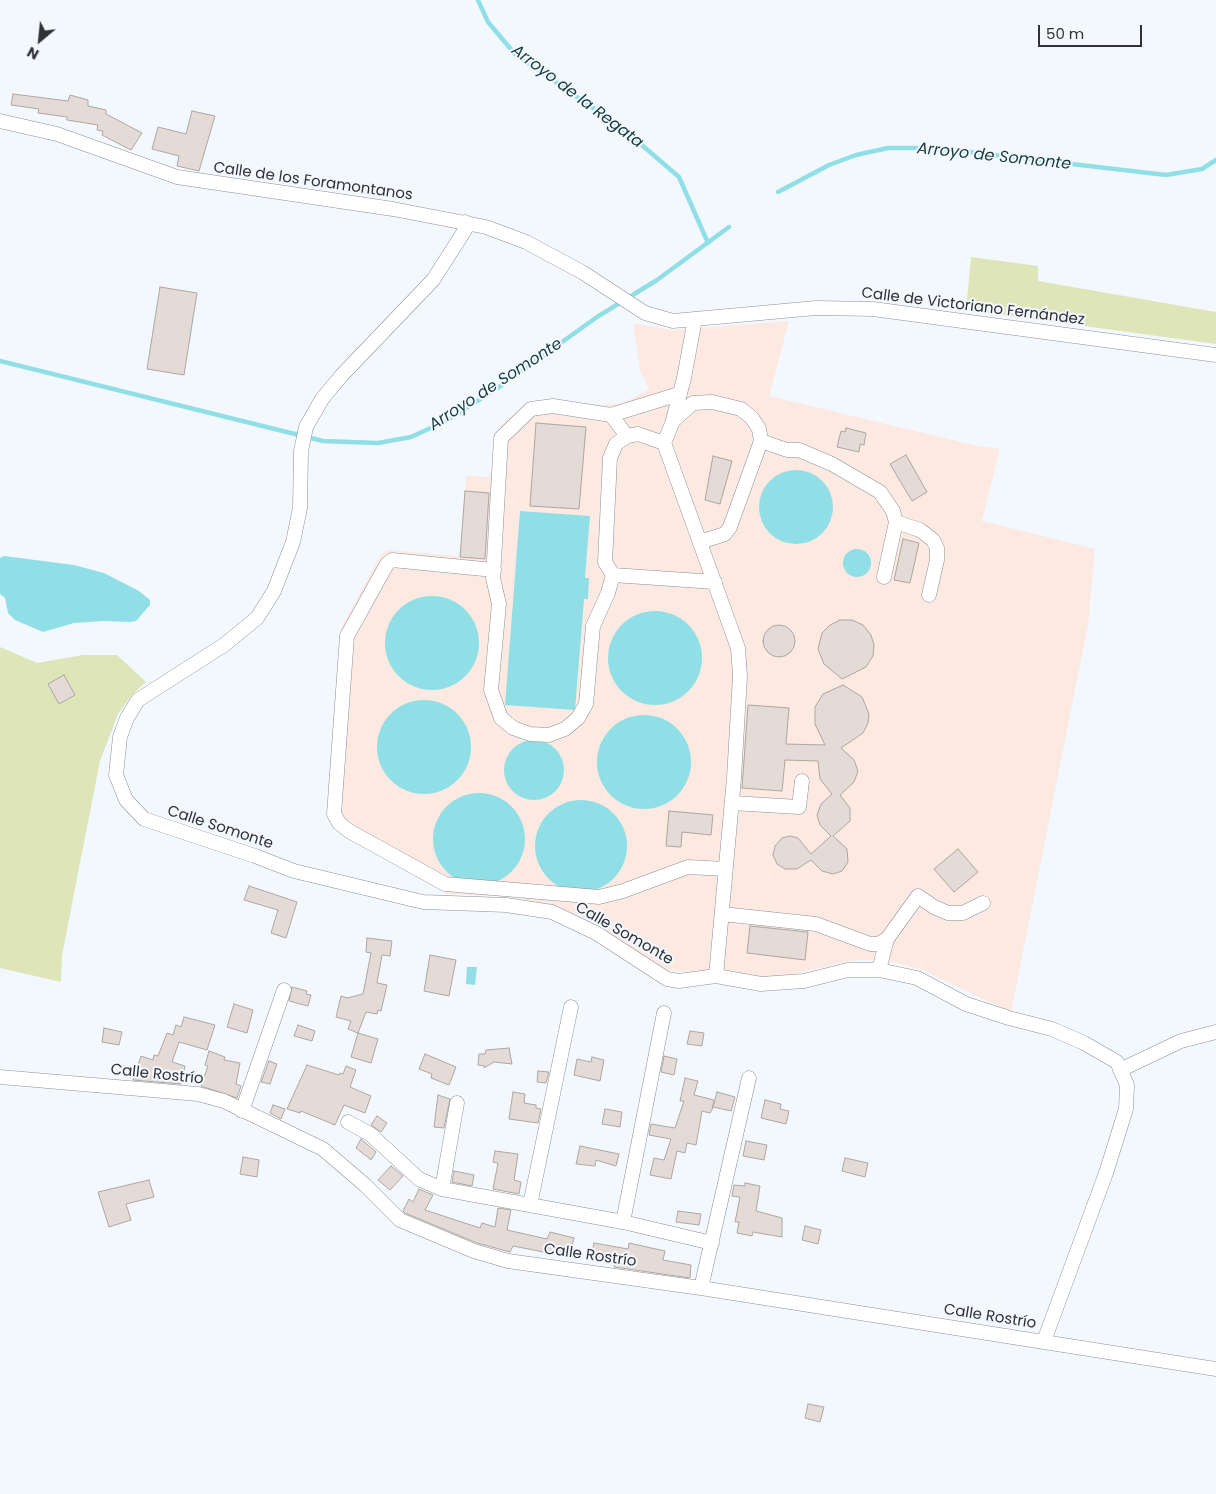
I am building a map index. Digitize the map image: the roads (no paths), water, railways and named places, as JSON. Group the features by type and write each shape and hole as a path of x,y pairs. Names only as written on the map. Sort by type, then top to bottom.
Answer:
{"street":[{"name":"Calle de los Foramontanos","path":"0,121 57,134 177,177 465,222 526,242 582,272 612,293"},
{"name":"Calle Somonte","path":"465,222 465,230 433,280 342,375 322,399 306,427 301,451 300,508 293,542 274,590 257,618 224,645 138,700 127,718 120,737 116,775 130,805 144,819 294,871 423,902 506,905 552,912 596,933 667,979 679,981 716,976 761,984 804,982 848,970 879,970 917,978 966,1004 1052,1029 1084,1043 1117,1062 1120,1070"},
{"name":"Calle de Victoriano Fernández","path":"612,293 645,313 673,320 816,308 873,309 1216,355"},
{"path":"695,319 673,421 664,443 738,648 740,676 732,804 716,976"},
{"path":"664,443 638,434 627,436 616,444 610,458 605,562 613,575 608,593 593,626 586,704 578,718 565,729 549,734 530,734 513,728 501,718 491,690 499,604 494,570 502,438 531,409 553,406 611,415 679,394"},
{"path":"673,421 693,403 727,404 741,409 752,418 759,429 761,441 730,527 725,534 700,542"},
{"path":"611,415 627,436"},
{"path":"761,441 787,450 799,450 832,464 867,483 889,503 896,522 884,577"},
{"path":"896,522 920,530 933,540 937,548 937,560 929,596"},
{"path":"494,570 392,560 387,564 346,636 334,814 339,823 349,831 445,884 453,885 599,897 623,891 688,866 725,869"},
{"path":"613,575 715,582"},
{"path":"732,804 799,807 802,781"},
{"path":"879,970 887,939 918,896 934,907 948,912 963,913 983,903"},
{"path":"722,914 816,924 870,944 878,944 887,939"},
{"path":"242,1111 284,990"},
{"path":"530,1205 571,1007"},
{"path":"623,1222 664,1013"},
{"path":"1044,1341 1106,1172 1126,1109 1127,1085 1120,1070 1182,1041 1216,1032"},
{"name":"Calle Rostrío","path":"0,1077 198,1094 224,1102 322,1149 365,1185 400,1220 474,1251 508,1261 701,1288 1216,1369"},
{"path":"701,1288 749,1078"},
{"path":"442,1189 456,1104"},
{"path":"348,1122 370,1134 419,1179 442,1189 623,1222 712,1243"}],"water":[{"path":"789,470 803,470 817,476 827,486 833,500 833,514 827,528 817,538 803,544 789,544 775,538 765,528 759,514 759,500 765,486 775,476"},
{"path":"520,511 590,516 585,578 589,578 588,599 584,599 575,710 505,705"},
{"path":"857,549 867,553 871,563 867,573 857,577 847,573 843,563 847,553"},
{"path":"4,556 74,565 104,573 139,591 150,600 150,605 136,621 74,623 43,632 15,620 8,613 5,598 0,594 0,558"},
{"path":"432,596 450,600 465,610 475,625 479,643 475,661 465,676 450,686 432,690 414,686 399,676 389,661 385,643 389,625 399,610 414,600"},
{"path":"655,611 673,615 688,625 698,640 702,658 698,676 688,691 673,701 655,705 637,701 622,691 612,676 608,658 612,640 622,625 637,615"},
{"path":"424,700 442,704 457,714 467,729 471,747 467,765 457,780 442,790 424,794 406,790 391,780 381,765 377,747 381,729 391,714 406,704"},
{"path":"644,715 662,719 677,729 687,744 691,762 687,780 677,795 662,805 644,809 626,805 611,795 601,780 597,762 601,744 611,729 626,719"},
{"path":"534,740 551,745 559,753 564,770 559,787 551,795 534,800 517,795 509,787 504,770 509,753 517,745"},
{"path":"479,793 488,794 505,801 517,813 524,830 524,848 517,865 505,877 488,884 479,885 470,884 453,877 441,865 434,848 433,839 434,830 441,813 453,801 470,794"},
{"path":"581,800 599,803 614,813 624,828 627,846 624,864 614,879 599,889 581,892 563,889 548,879 538,864 535,846 538,828 548,813 563,803"},
{"path":"467,967 477,967 475,985 466,984"}],"waterway":[{"name":"Arroyo de la Regata","path":"478,0 488,22 515,54 622,128 679,177 708,243"},
{"name":"Arroyo de Somonte","path":"778,192 829,165 856,155 888,148 935,148 1166,175 1202,169 1216,160"},
{"name":"Arroyo de Somonte","path":"0,361 323,441 378,443 411,437 446,421 502,385 597,317 657,280 729,227"}]}
